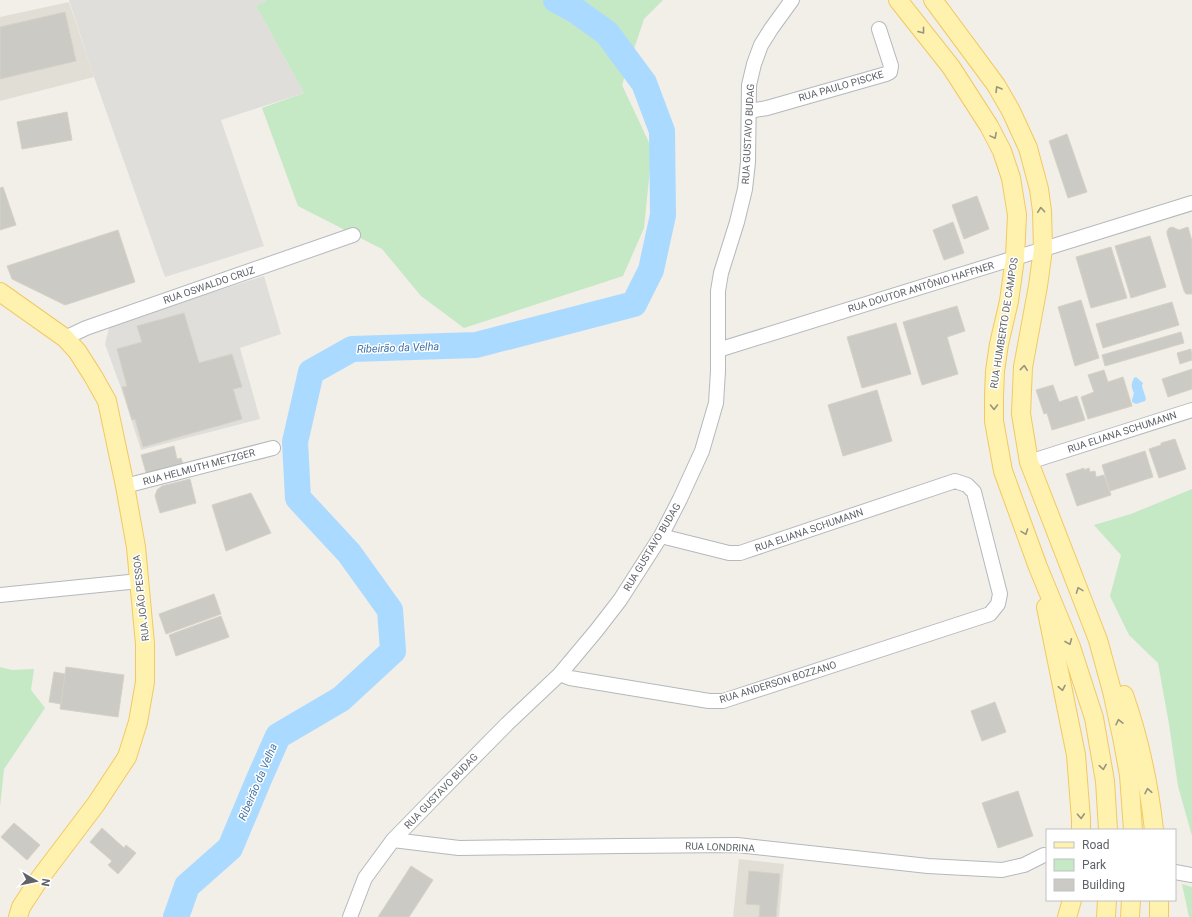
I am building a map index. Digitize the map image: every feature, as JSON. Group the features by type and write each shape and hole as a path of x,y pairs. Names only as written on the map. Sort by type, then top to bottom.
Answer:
{"main road":[{"name":"RUA HUMBERTO DE CAMPOS","path":"898,0 951,68 989,126 1002,151 1011,178 1017,215 1015,258 1009,301 995,370 994,421 1002,471 1038,567 1071,647 1094,718 1105,781 1108,829"},
{"path":"934,0 996,85 1011,111 1028,148 1039,189 1042,211 1043,249 1038,286 1023,367 1021,414 1029,462 1098,640 1124,695 1139,743 1152,810 1154,829"},
{"name":"RUA JOÃO PESSOA","path":"0,292 66,338 85,363 107,401 136,547 145,644 145,682 138,722 126,757 96,804 40,878 21,907 18,917"},
{"path":"1038,567 1076,755 1081,829"},
{"path":"1098,640 1112,691 1122,737 1129,775 1133,829"},
{"path":"1067,917 1072,901"},
{"path":"1106,917 1107,901"},
{"path":"1130,917 1131,901"},
{"path":"1159,901 1159,917"}],"street":[{"name":"RUA GUSTAVO BUDAG","path":"350,917 365,878 393,840 507,724 560,674 596,631 620,600 661,536 684,492 702,451 716,403 718,291 721,273 737,222 745,189 748,162 749,84 761,45 792,0"},
{"name":"RUA PAULO PISCKE","path":"749,111 767,108 890,72 891,66 879,29"},
{"name":"RUA DOUTOR ANTÔNIO HAFFNER","path":"718,350 968,271 1015,258 1192,203"},
{"name":"RUA OSWALDO CRUZ","path":"66,338 86,328 353,235"},
{"name":"RUA ELIANA SCHUMANN","path":"1029,462 1192,410"},
{"name":"RUA HELMUTH METZGER","path":"125,486 273,448"},
{"name":"RUA ELIANA SCHUMANN","path":"661,536 729,553 740,553 955,481 967,484 974,492 1000,594 998,604 990,614"},
{"path":"0,595 139,581"},
{"name":"RUA ANDERSON BOZZANO","path":"560,674 570,678 709,701 723,701 990,614"},
{"name":"RUA LONDRINA","path":"393,840 458,848 737,846 928,866 1002,870 1024,864 1044,855"},
{"path":"1176,872 1192,875"}],"shaded area":[{"path":"69,0 267,0 256,6 304,93 221,120 264,246 165,277 94,77"},
{"path":"69,2 94,77 0,101 0,17"},
{"path":"264,276 281,334 240,348 260,419 141,450 105,344 109,328 117,322"},
{"path":"739,859 784,864 779,917 733,917"}],"green space":[{"path":"267,0 663,0 644,19 622,85 652,149 644,228 623,276 464,328 421,296 382,249 298,206 262,108 304,93 256,6"},
{"path":"1192,489 1192,836 1178,786 1158,663 1129,635 1110,596 1121,555 1094,525 1131,514"},
{"path":"0,667 12,670 34,669 31,690 45,708 4,769 0,807"},
{"path":"1182,884 1192,887 1192,917 1189,917"}],"water":[{"path":"1136,377 1143,383 1142,386 1146,399 1145,401 1136,404 1132,402 1134,393 1132,389 1132,382"}],"building":[{"path":"65,12 76,61 0,79 0,27"},
{"path":"67,112 72,140 22,149 17,122"},
{"path":"1067,134 1087,192 1068,198 1049,141"},
{"path":"3,187 16,225 0,230 0,188"},
{"path":"977,196 989,229 964,239 952,205"},
{"path":"953,222 964,253 944,260 933,230"},
{"path":"1172,227 1179,230 1188,227 1192,241 1192,294 1186,294 1184,291 1167,234 1169,228"},
{"path":"118,230 135,282 65,305 12,279 7,266"},
{"path":"1150,236 1166,287 1131,298 1115,246"},
{"path":"1111,247 1127,298 1091,308 1076,257"},
{"path":"1081,300 1099,358 1075,366 1058,307"},
{"path":"1172,302 1179,325 1103,348 1096,324"},
{"path":"957,306 965,331 947,337 958,374 922,385 903,322"},
{"path":"184,313 199,363 232,354 242,387 233,389 242,419 143,447 135,419 132,420 122,387 127,386 117,349 142,342 137,326"},
{"path":"896,323 911,374 862,388 847,337"},
{"path":"1181,332 1184,343 1105,366 1102,355"},
{"path":"1191,349 1192,360 1180,364 1177,353"},
{"path":"1192,369 1192,389 1168,397 1162,379"},
{"path":"1104,370 1108,382 1123,377 1132,406 1088,419 1081,397 1094,392 1088,375"},
{"path":"1053,385 1059,402 1077,396 1085,420 1052,430 1047,413 1044,414 1036,390"},
{"path":"877,390 892,441 843,456 828,405"},
{"path":"1175,439 1186,469 1159,478 1149,449 1161,445 1161,443"},
{"path":"174,446 177,459 181,458 184,467 147,476 141,455"},
{"path":"1145,451 1153,477 1110,491 1102,465"},
{"path":"1084,468 1084,470 1089,468 1090,472 1095,471 1096,477 1104,475 1111,495 1077,506 1066,474"},
{"path":"190,479 196,503 160,513 155,496 157,490 162,486"},
{"path":"251,493 271,533 226,551 212,505"},
{"path":"214,594 221,614 166,634 159,614"},
{"path":"221,616 229,637 176,656 169,635"},
{"path":"66,667 124,675 118,717 60,709"},
{"path":"54,672 65,674 61,704 49,702"},
{"path":"995,702 1006,732 982,741 971,711"},
{"path":"1018,791 1033,836 998,848 982,803"},
{"path":"14,823 40,845 27,860 1,837"},
{"path":"102,828 124,848 126,845 136,853 118,874 108,865 112,861 90,842"},
{"path":"411,866 433,880 409,917 378,917"},
{"path":"749,871 780,874 776,917 759,917 760,905 746,904"}],"waterway":[{"name":"Ribeirão da Velha","path":"176,917 187,886 230,848 278,736 341,699 393,651 390,610 349,553 298,498 295,442 311,372 352,349 476,345 634,304 651,270 663,215 662,131 644,83 607,33 575,10 556,0"}]}
